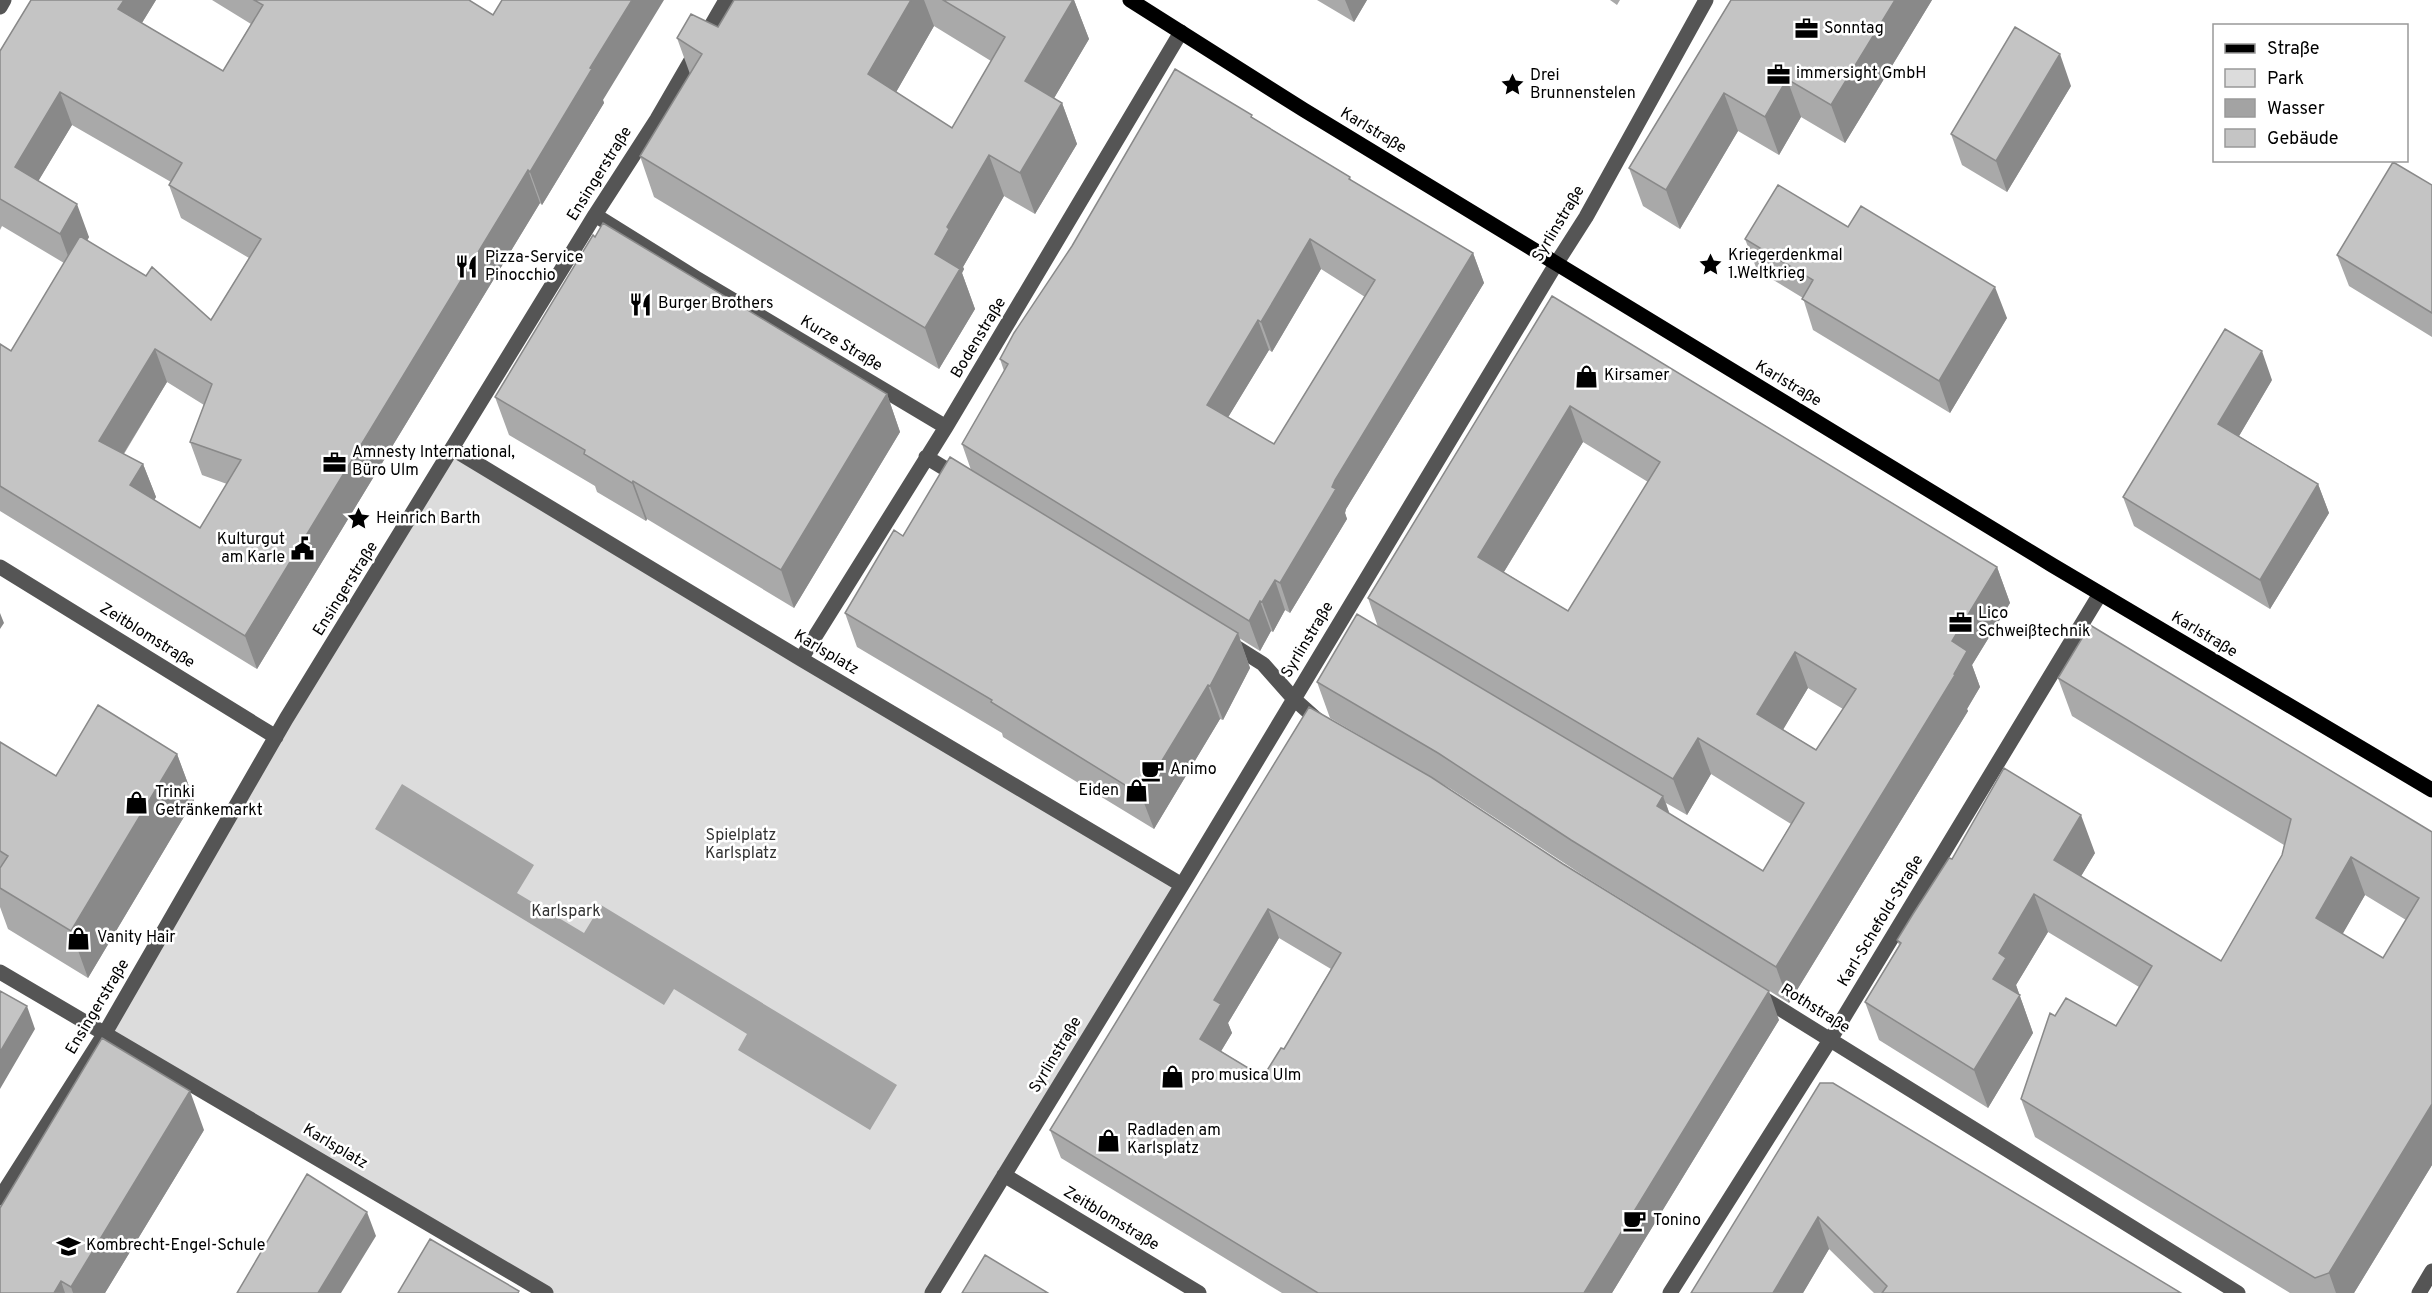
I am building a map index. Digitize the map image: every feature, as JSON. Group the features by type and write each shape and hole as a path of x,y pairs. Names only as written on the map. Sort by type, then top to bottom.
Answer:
{"main road":[{"name":"Karlstraße","path":"1130,0 1304,110 1556,264 2100,594 2432,790"}],"street":[{"path":"0,7 4,0"},
{"name":"Ensingerstraße","path":"0,1198 105,1033 276,737 595,215 657,119 726,0"},
{"name":"Syrlinstraße","path":"932,1293 1294,699 1345,624 1556,264 1586,217 1706,0"},
{"name":"Bodenstraße","path":"801,659 946,427 1181,32"},
{"name":"Kurze Straße","path":"595,215 946,427"},
{"name":"Karlsplatz","path":"453,449 1182,885"},
{"path":"926,457 967,482"},
{"name":"Zeitblomstraße","path":"0,567 276,737"},
{"name":"Karl-Schefold-Straße","path":"1670,1293 1830,1040 2100,594"},
{"path":"1212,632 1263,664 1294,699 1327,729 1337,735"},
{"name":"Karlsplatz","path":"0,972 546,1293"},
{"name":"Rothstraße","path":"1742,985 2238,1293"},
{"name":"Zeitblomstraße","path":"1004,1175 1199,1293"},
{"path":"2419,1293 2432,1271"}],"green space":[{"name":"Karlspark","path":"453,449 1182,885 932,1293 546,1293 105,1033"}],"water":[{"path":"402,784 534,865 517,893 584,933 601,905 897,1085 870,1130 738,1050 747,1034 674,989 664,1005 375,829"}],"building":[{"path":"31,0 124,0 118,9 223,71 263,5 254,0 469,0 493,15 502,0 632,0 530,172 528,170 245,636 0,486 0,344 11,351 80,236 146,276 152,267 211,320 261,239 169,185 182,163 60,92 15,167 77,204 60,234 0,199 0,51","holes":["155,349 212,384 190,442 241,460 200,528 130,485 143,464 99,441"]},
{"path":"734,0 911,0 868,74 952,128 1005,37 943,0 1073,0 1025,81 1062,103 1020,173 989,155 947,227 949,229 935,254 960,269 925,328 640,156 702,54 677,38 691,14 718,27"},
{"path":"1731,0 1895,0 1831,105 1787,79 1765,117 1724,93 1666,190 1629,168"},
{"path":"2015,27 2060,54 1996,161 1951,134"},
{"path":"1175,69 1252,115 1251,117 1350,177 1349,179 1473,253 1335,480 1332,487 1336,489 1280,583 1275,580 1249,621 962,444 1008,364 1000,359 1014,333 1072,246","holes":["1310,239 1375,280 1274,444 1207,405 1258,320 1261,322"]},
{"path":"2393,162 2432,185 2432,313 2337,255"},
{"path":"1778,185 1848,227 1861,206 1995,287 1939,381 1802,299 1813,280 1745,239"},
{"path":"603,223 887,394 781,570 584,454 585,450 495,397 593,235 595,237"},
{"path":"1552,296 1997,567 1952,641 1967,651 1955,675 1776,967 1571,840 1438,753 1317,682 1357,614 1663,796 1657,806 1763,871 1804,803 1698,738 1673,779 1368,598","holes":["1570,406 1660,462 1568,611 1478,557","1795,652 1856,689 1816,750 1757,714"]},
{"path":"2225,329 2262,351 2218,424 2318,484 2260,580 2123,497"},
{"path":"950,457 1238,633 1210,686 1208,685 1141,795 991,702 992,700 845,613 894,530 903,536"},
{"path":"2090,625 2432,832 2432,1104 2329,1273 2315,1278 2021,1099 2050,1013 2055,1016 2066,998 2116,1026 2152,966 2034,894 1999,953 2006,958 1993,979 2020,995 1974,1070 1865,1002 1901,943 1897,940 1949,858 1952,859 2004,768 2081,815 2054,860 2221,961 2282,855 2291,819 2058,678","holes":["2351,857 2419,898 2383,958 2316,918"]},
{"path":"98,705 177,754 71,931 0,888 0,868 8,856 0,851 0,742 56,776"},
{"path":"1309,707 1431,777 1563,864 1769,991 1584,1293 1318,1293 1050,1130","holes":["1268,909 1341,953 1284,1049 1281,1048 1263,1077 1200,1039 1221,1004 1214,1000"]},
{"path":"0,991 27,1006 0,1052"},
{"path":"102,1038 190,1091 71,1287 61,1281 54,1293 0,1293 0,1208"},
{"path":"1820,1083 1833,1083 2181,1293 1882,1293 1887,1286 1818,1217 1773,1293 1691,1293"},
{"path":"307,1174 367,1212 318,1293 237,1293"},
{"path":"430,1239 519,1291 518,1293 398,1293"},
{"path":"985,1255 1048,1293 962,1293"}],"place":[{"name":"Sonntag","path":"1806,29"},
{"name":"immersight GmbH","path":"1778,74"},
{"name":"Drei Brunnenstelen","path":"1512,85"},
{"name":"Kriegerdenkmal 1.Weltkrieg","path":"1710,265"},
{"name":"Pizza-Service Pinocchio","path":"467,267"},
{"name":"Burger Brothers","path":"640,304"},
{"name":"Kirsamer","path":"1586,376"},
{"name":"Amnesty International, Büro Ulm","path":"334,462"},
{"name":"Heinrich Barth","path":"358,519"},
{"name":"Kulturgut am Karle","path":"303,549"},
{"name":"Lico Schweißtechnik","path":"1960,623"},
{"name":"Animo","path":"1152,770"},
{"name":"Eiden","path":"1137,791"},
{"name":"Trinki Getränkemarkt","path":"137,802"},
{"name":"Vanity Hair","path":"79,938"},
{"name":"pro musica Ulm","path":"1173,1076"},
{"name":"Radladen am Karlsplatz","path":"1109,1140"},
{"name":"Tonino","path":"1635,1221"},
{"name":"Kombrecht-Engel-Schule","path":"68,1246"}],"park label":[{"name":"Spielplatz Karlsplatz","path":"741,845"}]}
